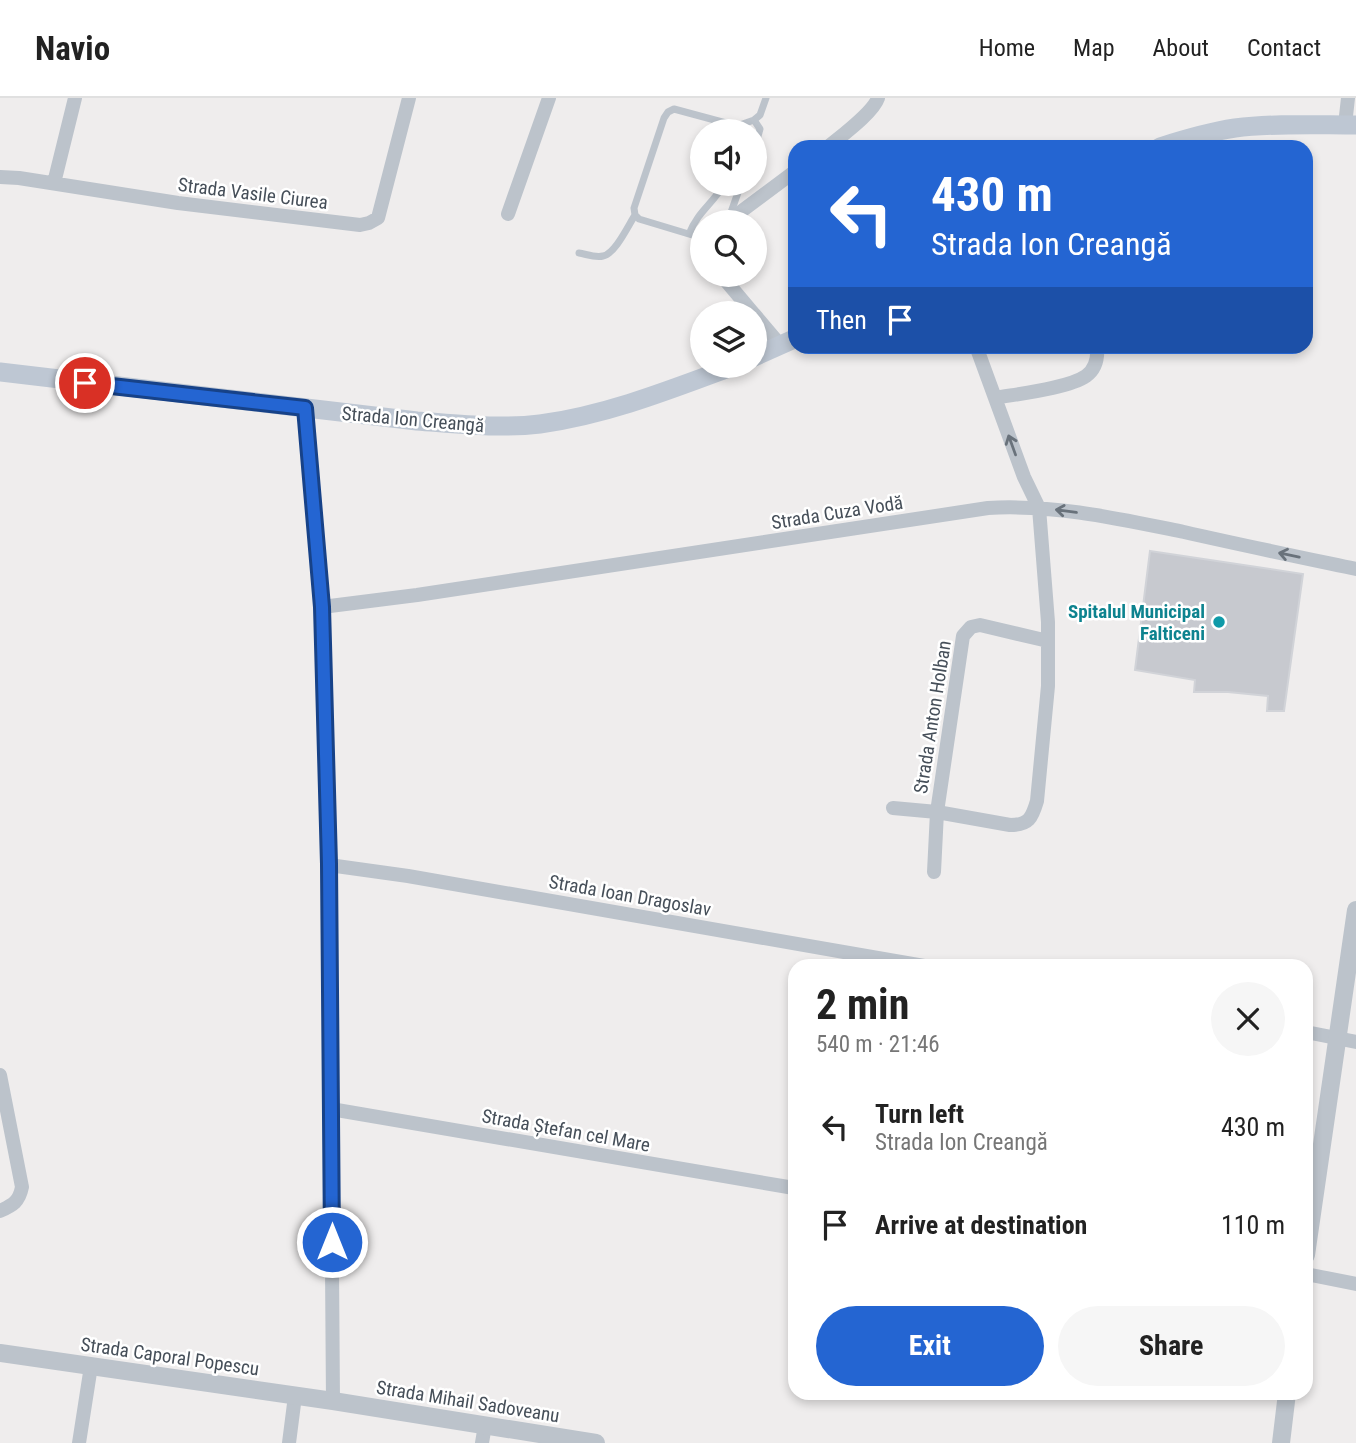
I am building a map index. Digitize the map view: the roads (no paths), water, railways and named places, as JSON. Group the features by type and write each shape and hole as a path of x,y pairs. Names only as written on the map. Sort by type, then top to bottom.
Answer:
{"main road":[{"path":"1183,140 1236,128 1350,125"},
{"path":"767,351 788,342"},
{"name":"Strada Ion Creangă","path":"0,372 470,425 538,424 573,418 649,397 701,378"}],"street":[{"path":"54,183 75,98"},
{"name":"Strada Vasile Ciurea","path":"0,177 178,203 360,225 378,218 409,98"},
{"path":"508,214 548,98"},
{"path":"837,140 877,103 878,98"},
{"path":"1348,98 1350,125"},
{"path":"743,210 788,176"},
{"path":"731,287 743,301"},
{"path":"767,325 788,342"},
{"name":"Strada Anton Holban","path":"893,808 1020,825 1028,821 1037,801 1048,686 1048,641 1039,508 1024,477 979,354"},
{"path":"995,398 1057,386 1087,375 1093,369 1097,354"},
{"path":"305,408 322,607 329,864 333,1401"},
{"name":"Strada Cuza Vodă","path":"322,607 1014,506 1064,510 1139,523 1356,569"},
{"name":"Strada Anton Holban","path":"934,872 937,812 963,636 971,627 980,625 1048,641"},
{"name":"Strada Ioan Dragoslav","path":"329,864 884,959"},
{"path":"1313,1208 1356,910"},
{"path":"1313,1033 1356,1041"},
{"path":"0,1075 22,1187 20,1198 0,1211"},
{"name":"Strada Ștefan cel Mare","path":"331,1109 788,1187"},
{"path":"1313,1275 1356,1284"},
{"name":"Strada Caporal Popescu","path":"0,1353 333,1401"},
{"path":"79,1443 90,1366"},
{"path":"289,1443 295,1396"},
{"path":"1281,1443 1286,1400"},
{"name":"Strada Mihail Sadoveanu","path":"333,1401 596,1443"},
{"path":"482,1443 485,1425"}],"lane":[{"path":"755,119 760,115 766,98"},
{"path":"711,119 674,109 668,112 634,208 635,215 639,219 689,234 699,214 716,196"},
{"path":"579,253 598,256 610,253 635,215"}],"place":[{"name":"Spitalul Municipal Falticeni","path":"1219,622"}]}
